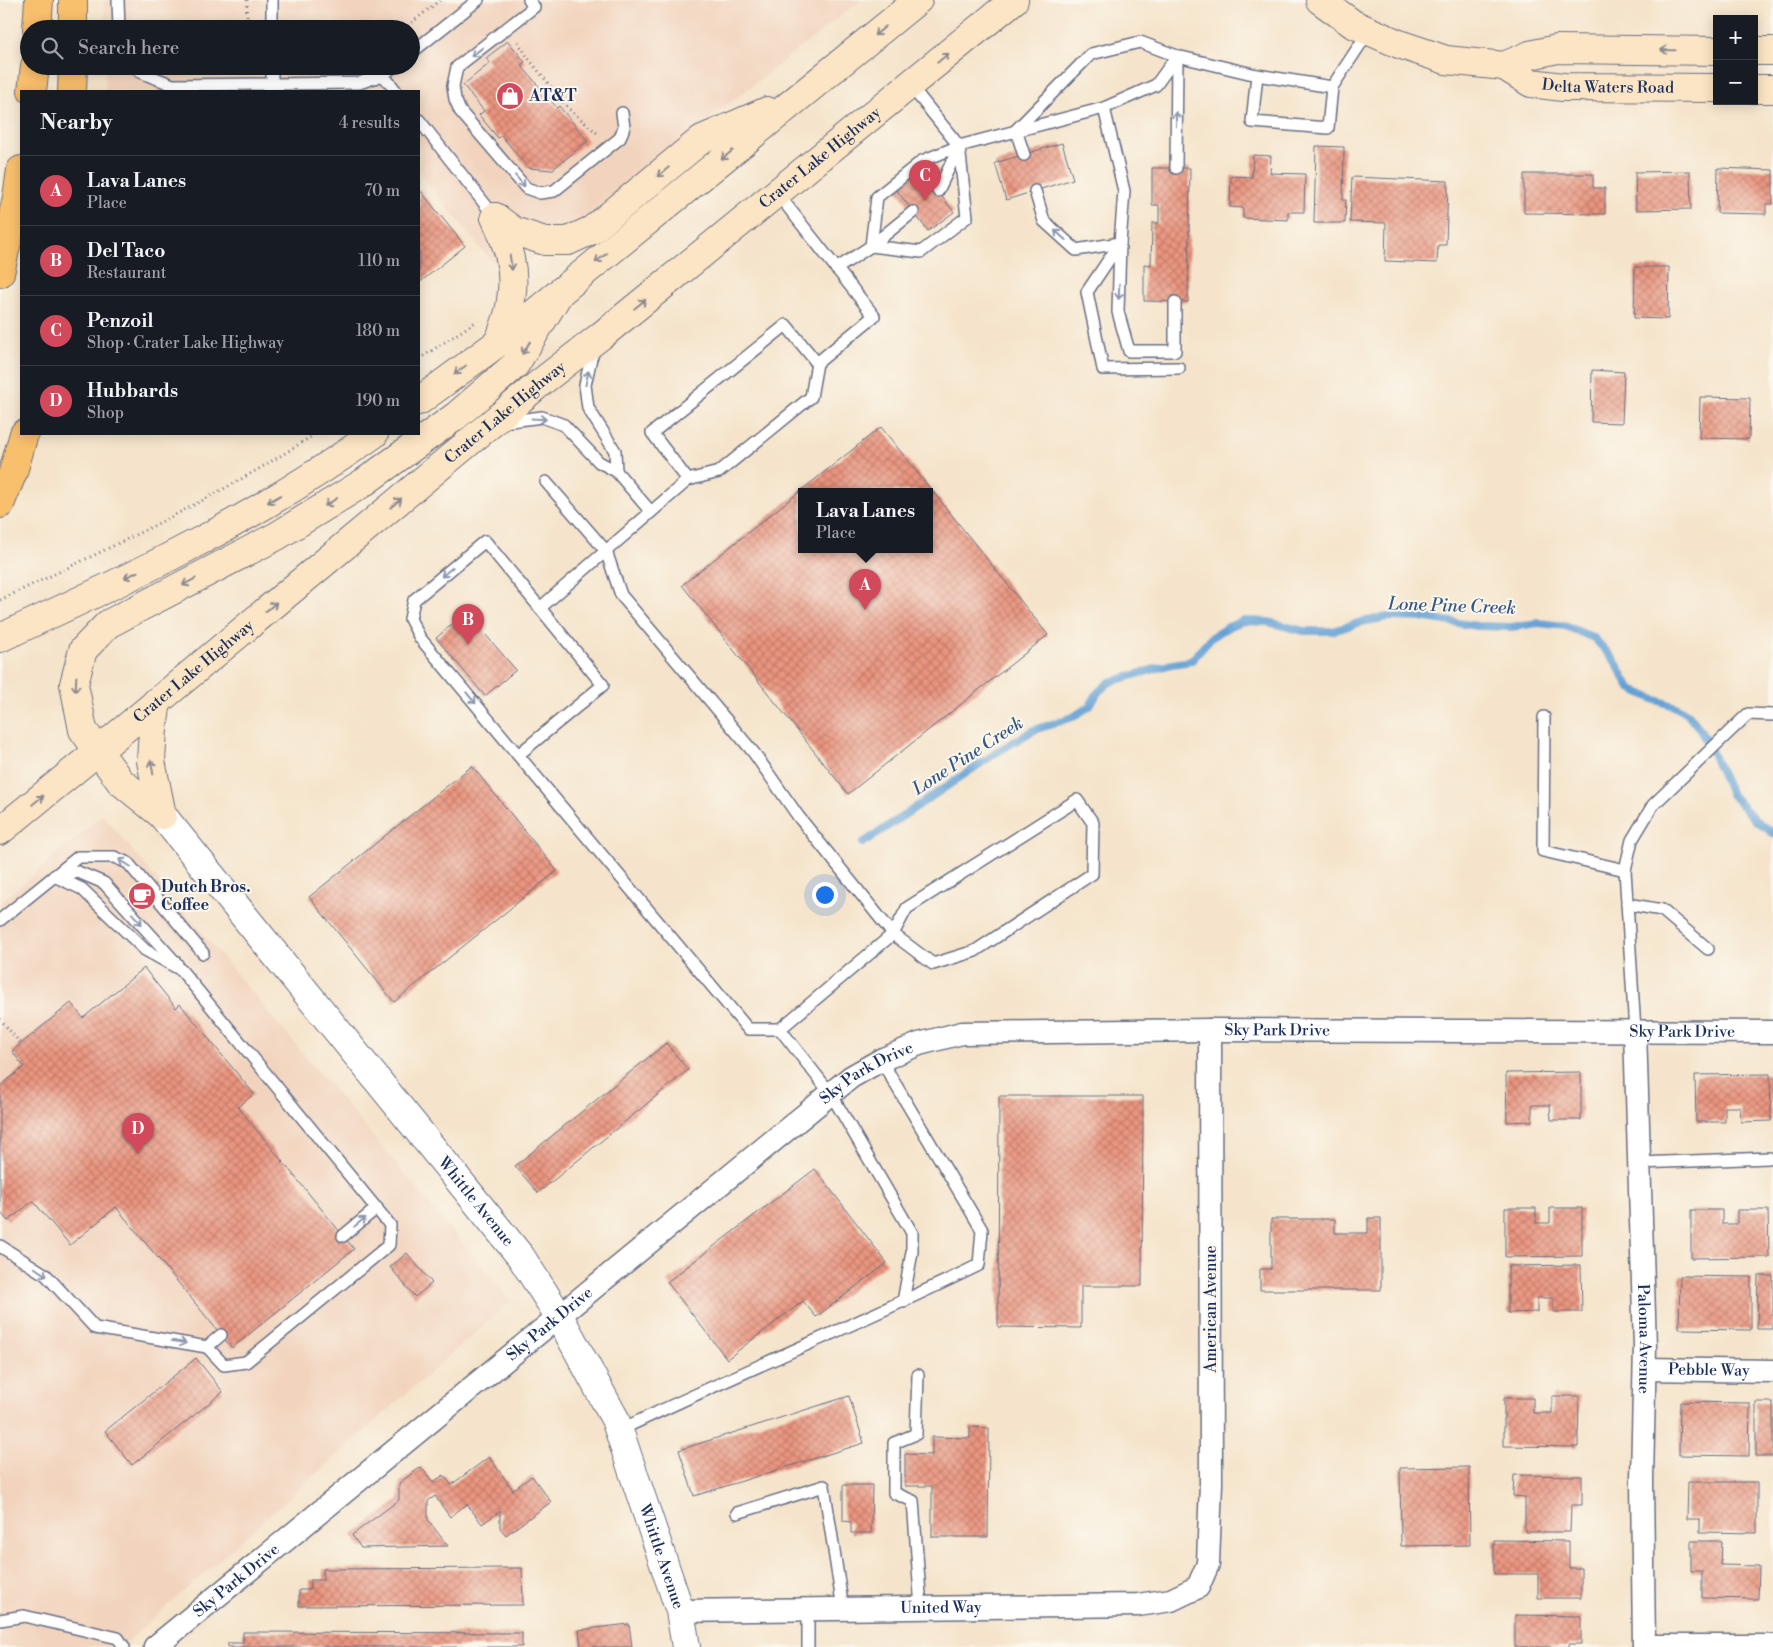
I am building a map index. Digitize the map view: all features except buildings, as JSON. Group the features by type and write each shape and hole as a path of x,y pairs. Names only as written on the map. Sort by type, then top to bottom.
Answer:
{"highway":[{"path":"38,20 39,0"},
{"path":"73,0 73,20"},
{"path":"32,90 34,75"},
{"path":"72,90 73,75"},
{"path":"0,274 20,177"},
{"path":"0,504 13,472 24,435"}],"main road":[{"path":"420,400 499,342 918,0"},
{"name":"Crater Lake Highway","path":"0,831 540,383 602,335 1014,0"},
{"name":"Delta Waters Road","path":"1320,0 1353,24 1399,44 1446,60 1504,66 1531,83 1564,87 1713,88"},
{"name":"Delta Waters Road","path":"1504,66 1530,55 1557,49 1713,51"},
{"path":"1758,51 1773,52"},
{"path":"1758,88 1773,89"},
{"path":"495,217 514,231 545,241 568,240 592,230 702,139 796,99"},
{"path":"495,217 508,246 512,268 511,302 499,342"},
{"path":"162,815 120,781 83,730 74,684 83,650 108,624 277,536 363,483 456,416 515,365 560,292"},
{"path":"0,638 179,552 276,498 373,435"},
{"path":"157,701 151,760 162,815"}],"street":[{"name":"Whittle Avenue","path":"162,815 521,1257 560,1316 614,1419 680,1611 686,1647"},
{"name":"Sky Park Drive","path":"155,1647 851,1077 880,1060 919,1044 962,1033 1210,1030 1773,1032"},
{"name":"American Avenue","path":"1198,1587 1208,1564 1211,1483 1210,1030"},
{"name":"Paloma Avenue","path":"1635,1031 1644,1369 1642,1479 1644,1647"},
{"name":"Pebble Way","path":"1644,1369 1773,1371"},
{"name":"United Way","path":"680,1611 1138,1605 1171,1600 1198,1587"},
{"path":"1644,1647 1773,1646"}],"lane":[{"path":"118,0 119,20"},
{"path":"272,0 272,20"},
{"path":"420,46 478,0"},
{"path":"532,3 507,28 457,67 453,86 455,99 460,111 526,188 540,193 554,191 620,138 624,127 622,113"},
{"path":"1257,75 1252,122 1328,128 1332,87 1369,31"},
{"path":"1016,130 1091,54 1140,42 1177,56 1257,75 1332,87"},
{"path":"871,246 877,197 922,161 959,146 1104,108 1156,85 1177,56"},
{"path":"1176,168 1177,56"},
{"path":"148,75 174,85 359,84 383,75 395,90"},
{"path":"272,75 272,84"},
{"path":"871,246 921,252 967,217 959,146 910,85"},
{"path":"1104,108 1124,191 1118,312 1129,351 1175,351 1175,302"},
{"path":"420,121 495,217"},
{"path":"1016,130 1024,155"},
{"path":"938,192 959,146"},
{"path":"1035,191 1044,221 1076,250 1120,243"},
{"path":"540,608 688,480 719,472 811,397 818,364 874,316 777,193"},
{"path":"836,269 871,246 913,212"},
{"path":"1120,243 1087,292 1103,369 1179,368"},
{"path":"688,480 652,433 786,325 818,364"},
{"path":"602,335 591,358 585,385 588,408 615,451 616,471"},
{"path":"491,424 542,417 564,425 599,462 616,471 651,512"},
{"path":"518,755 604,685 485,541 414,600 410,619 420,638 518,755 748,1029 780,1029 893,934 907,908 1077,800 1093,823 1092,874 975,951 933,964 893,934 798,816 754,753 620,595 606,551 546,482"},
{"path":"1635,1031 1625,870 1632,840 1653,805 1748,714 1773,715"},
{"path":"1544,717 1543,851 1625,870"},
{"path":"0,920 78,857 114,857 128,862 203,953"},
{"path":"0,1246 46,1275 95,1328 207,1347 224,1365 246,1362 389,1246 390,1224 181,970 104,883 78,872 54,876"},
{"path":"54,876 82,889 145,950 181,970"},
{"path":"1627,904 1662,910 1708,949"},
{"path":"780,1029 831,1094 912,1233 912,1252 903,1302"},
{"path":"618,1431 698,1393 903,1302 979,1265 982,1230 880,1060"},
{"path":"1639,1163 1769,1158"},
{"path":"343,1236 377,1208"},
{"path":"207,1347 221,1335"},
{"path":"918,1375 916,1434 894,1443 894,1493 913,1501 921,1608"},
{"path":"737,1513 824,1486 842,1609"},
{"path":"808,1610 808,1647"},
{"path":"0,1620 24,1616 118,1638 124,1647"}],"path":[{"path":"247,0 247,20"},
{"path":"415,20 440,0"},
{"path":"507,28 528,58 569,109 594,129 609,147"},
{"path":"420,358 478,320"},
{"path":"0,600 126,540 226,488 277,459 313,435"},
{"path":"0,1019 21,1044"}],"shaded area":[{"path":"104,0 861,0 506,279 420,174 420,90 105,90 105,75 420,75 420,20 105,20"},
{"path":"103,815 511,1301 121,1647 0,1647 0,903"}],"waterway":[{"name":"Lone Pine Creek","path":"863,843 999,751 1034,730 1073,717 1090,706 1098,692 1110,682 1172,664 1191,661 1212,637 1228,627 1243,621 1268,622 1304,631 1333,631 1361,622 1388,617 1426,618 1477,626 1511,627 1538,623 1566,626 1594,638 1615,661 1630,688 1674,706 1688,714 1699,728 1709,746 1731,794 1755,820 1773,833"}],"place":[{"name":"AT&T","path":"510,96"},
{"name":"Penzoil","path":"925,201"},
{"name":"Lava Lanes","path":"865,610"},
{"name":"Del Taco","path":"468,645"},
{"name":"Dutch Bros. Coffee","path":"142,896"},
{"name":"Hubbards","path":"138,1154"}]}
